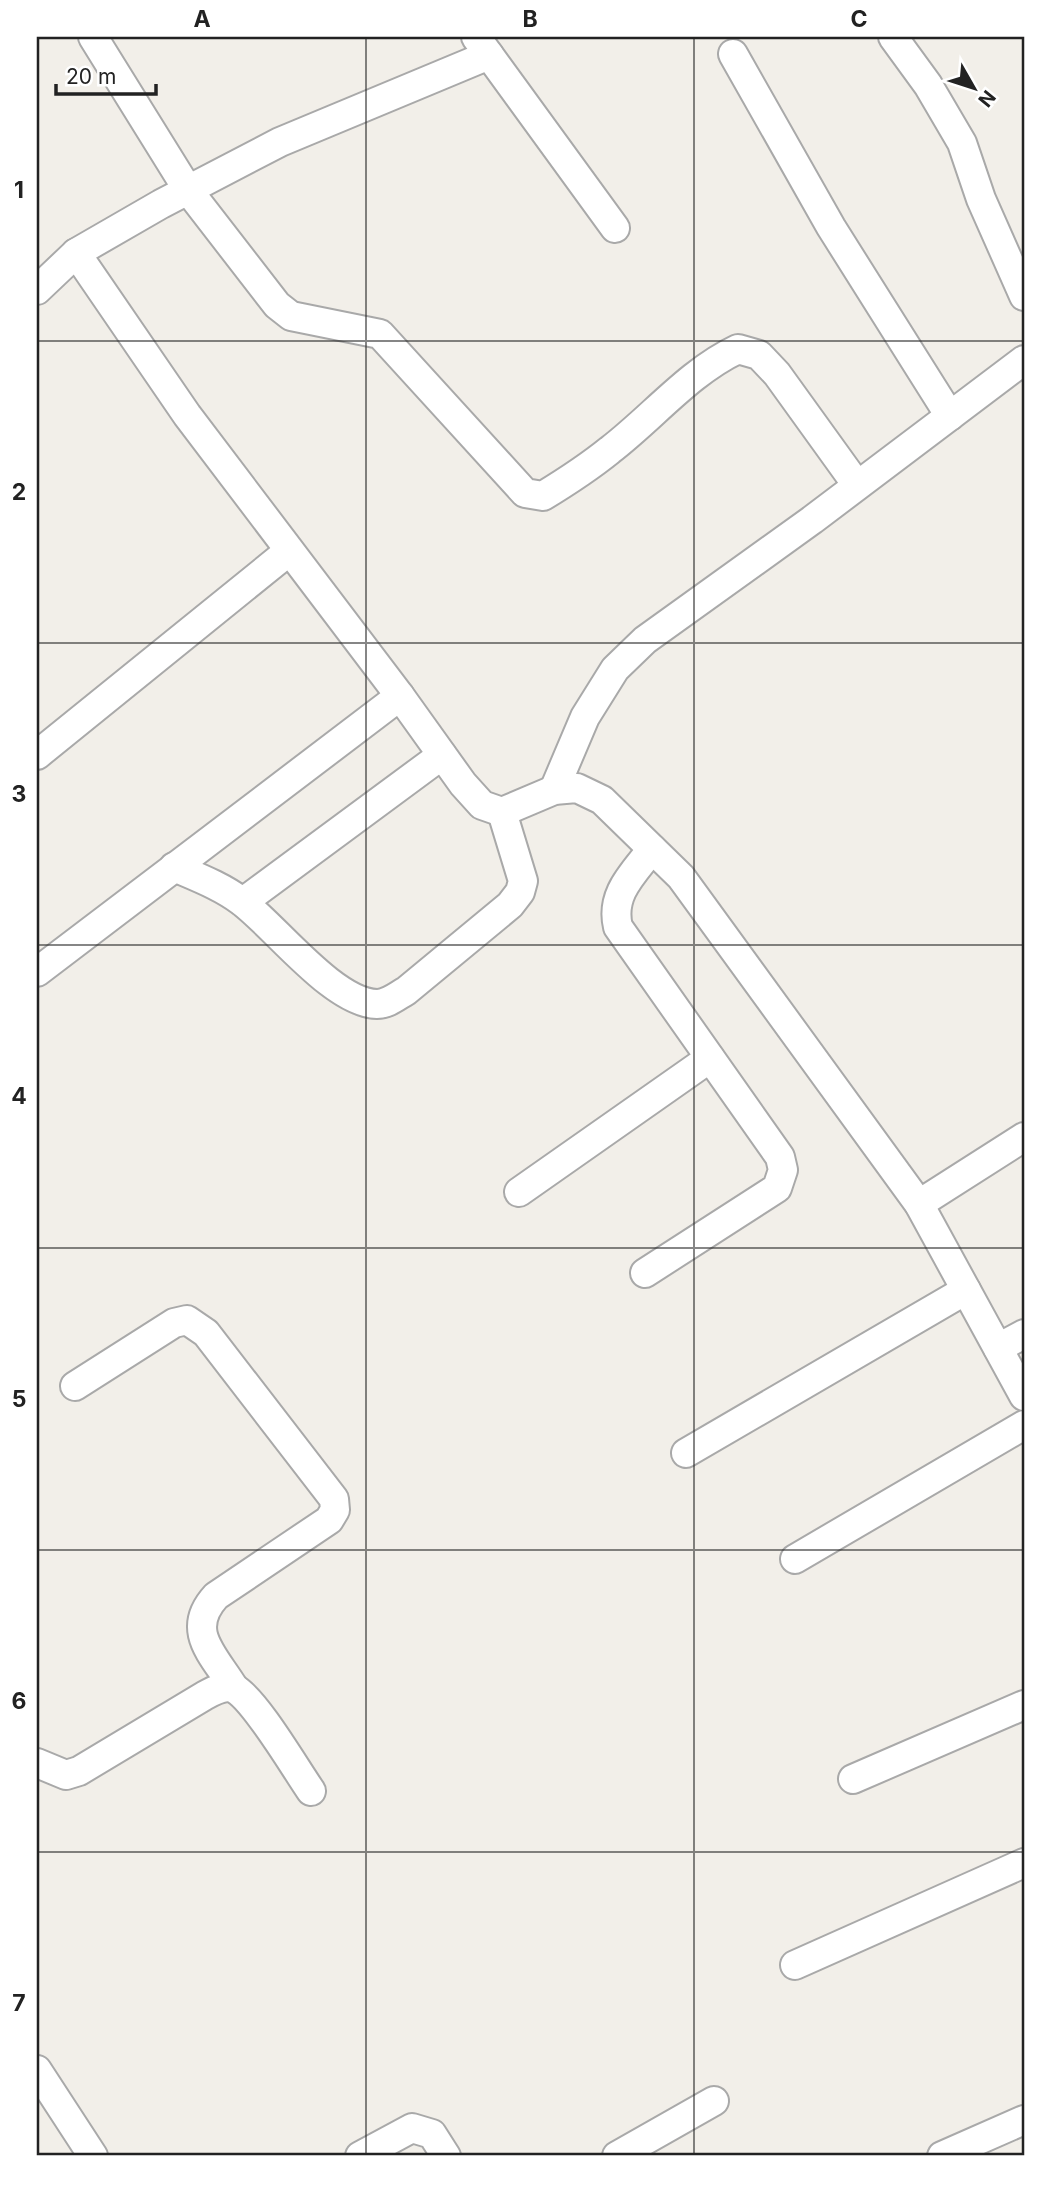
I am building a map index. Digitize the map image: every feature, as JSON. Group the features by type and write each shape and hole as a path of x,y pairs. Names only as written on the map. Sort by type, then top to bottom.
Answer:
{"street":[{"path":"93,37 188,190 277,305 291,316 380,334 524,493 543,496 558,487 610,450 715,360 738,349 759,355 777,374 857,485"},
{"path":"901,40 962,143 981,199 1024,296"},
{"path":"37,290 76,253 188,190 280,142 482,46 615,228"},
{"path":"733,54 831,227 950,416"},
{"path":"76,253 187,415 482,805 502,812 554,790 577,788 602,800 681,877 919,1204 1024,1396"},
{"path":"554,790 585,717 615,669 645,640 1024,360"},
{"path":"37,754 289,551"},
{"path":"37,972 400,696"},
{"path":"243,902 442,755"},
{"path":"174,867 243,902 317,971 360,1000 377,1004 388,1002 510,905 520,892 520,868 502,812"},
{"path":"645,1273 739,1216 777,1188 783,1170 780,1157 618,928 614,909 624,886 652,849"},
{"path":"519,1192 710,1058"},
{"path":"919,1204 1024,1137"},
{"path":"687,1453 966,1290"},
{"path":"75,1386 174,1323 187,1320 206,1333 334,1499 335,1510 329,1520 216,1597 202,1611 200,1624 204,1639 234,1688 248,1701 311,1791"},
{"path":"998,1348 1024,1334"},
{"path":"796,1559 1024,1425"},
{"path":"37,1763 66,1775 79,1771 204,1696 222,1687 234,1688"},
{"path":"853,1779 1024,1705"},
{"path":"795,1965 1024,1863"},
{"path":"37,2070 93,2156"},
{"path":"617,2156 714,2101"},
{"path":"942,2156 1024,2120"},
{"path":"360,2156 412,2128 432,2134 446,2156"}]}
